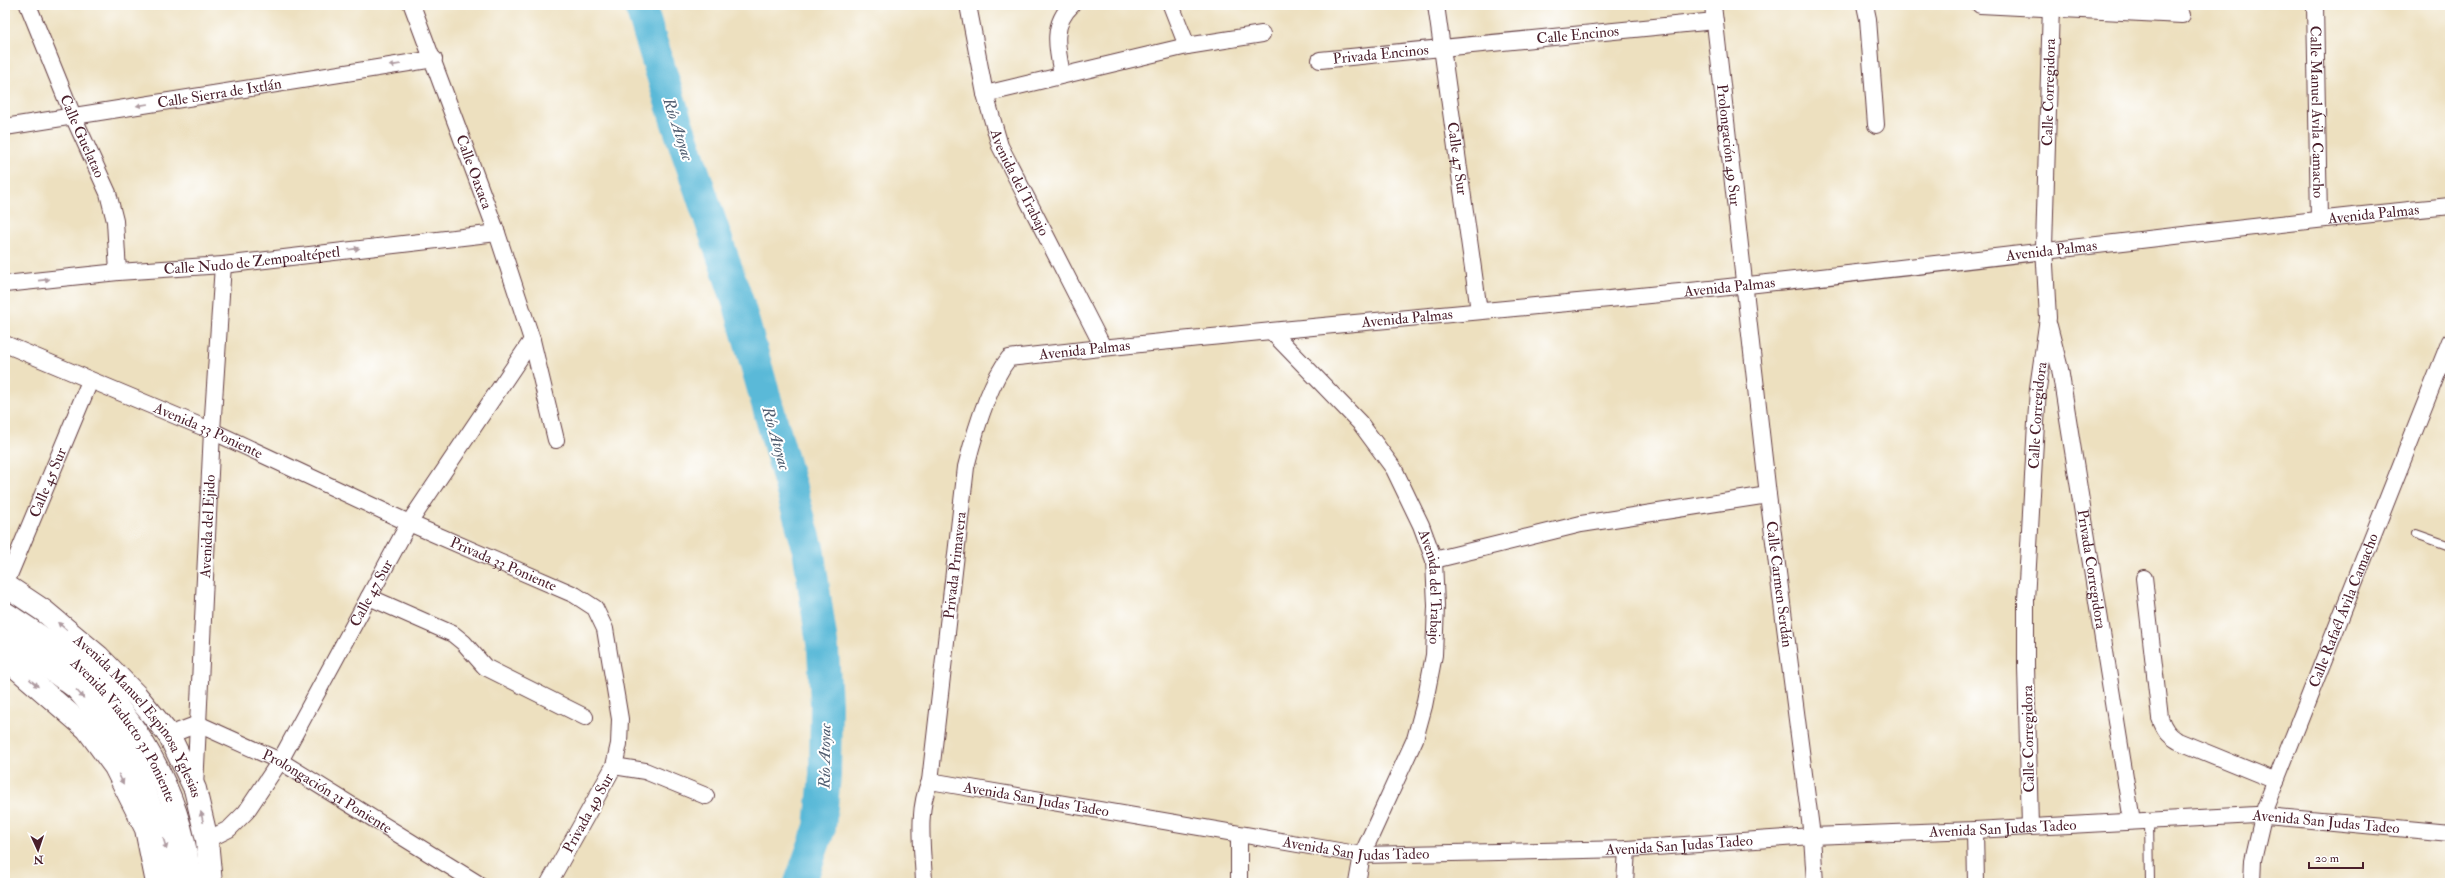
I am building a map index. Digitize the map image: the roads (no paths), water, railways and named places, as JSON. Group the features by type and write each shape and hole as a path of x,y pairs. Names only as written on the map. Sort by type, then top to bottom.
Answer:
{"main road":[{"name":"Avenida Manuel Espinosa Yglesias","path":"5,585 44,611 99,657 136,695 170,735 195,788 208,840 211,883"},
{"name":"Avenida Viaducto 31 Poniente","path":"5,613 63,652 90,676 145,745 156,789 167,849 170,883"},
{"name":"Avenida Viaducto 31 Poniente","path":"5,636 75,687 113,730 177,816 189,867 190,883"},
{"path":"5,658 87,730 115,767 146,829 157,883"}],"street":[{"name":"Calle Guelatao","path":"28,5 73,116 108,193 115,221 118,272"},
{"name":"Calle Oaxaca","path":"412,5 434,59 497,233 532,340 556,440"},
{"name":"Avenida del Trabajo","path":"968,5 985,94 1000,146 1103,347"},
{"path":"1062,74 1057,31 1063,13 1072,5"},
{"path":"1171,5 1186,46"},
{"name":"Calle 47 Sur","path":"1436,5 1479,311"},
{"name":"Prolongación 49 Sur","path":"1713,5 1745,285"},
{"path":"1865,5 1868,19 1876,125"},
{"path":"1980,5 2051,6 2182,15"},
{"name":"Calle Manuel Ávila Camacho","path":"2315,5 2320,219"},
{"name":"Calle Corregidora","path":"2030,827 2026,600 2038,388 2048,318 2044,253 2051,6"},
{"name":"Calle Encinos","path":"1442,49 1715,21"},
{"path":"985,94 1062,74 1186,46 1262,34"},
{"name":"Privada Encinos","path":"1320,60 1442,49"},
{"name":"Calle Sierra de Ixtlán","path":"5,127 434,59"},
{"name":"Avenida Palmas","path":"1009,358 1271,330 1745,285 2044,253 2320,219 2450,206"},
{"name":"Calle Nudo de Zempoaltépetl","path":"5,284 118,272 223,265 497,233"},
{"name":"Avenida del Ejido","path":"195,788 212,431 223,265"},
{"name":"Calle Carmen Serdán","path":"1745,285 1768,495 1812,836 1816,883"},
{"name":"Privada Corregidora","path":"2048,318 2060,369 2132,821"},
{"name":"Avenida del Trabajo","path":"1271,330 1360,423 1394,469 1421,525 1434,560 1436,606 1434,655 1424,706 1415,739 1362,855 1358,883"},
{"name":"Calle 47 Sur","path":"208,840 229,829 246,812 280,761 409,524 532,340"},
{"name":"Calle Rafaél Ávila Camacho","path":"2252,883 2253,860 2263,814 2450,341"},
{"name":"Avenida 33 Poniente","path":"5,344 212,431 409,524"},
{"name":"Privada Primavera","path":"924,883 922,812 927,788 966,467 971,447 999,371 1009,358"},
{"name":"Calle 45 Sur","path":"5,585 90,381"},
{"path":"1434,560 1581,524 1768,495"},
{"name":"Privada 33 Poniente","path":"409,524 575,595 596,608 605,630 620,719 619,744 614,766"},
{"path":"2144,578 2160,718 2163,728 2169,736 2178,741 2276,781"},
{"path":"369,597 453,634 464,643 485,667 585,717"},
{"path":"170,735 198,724"},
{"name":"Prolongación 31 Poniente","path":"198,724 280,761 477,883"},
{"name":"Privada 49 Sur","path":"550,883 614,766 645,771 706,796"},
{"name":"Avenida San Judas Tadeo","path":"927,788 1362,855 1627,849 1812,836 1975,830 2263,814 2450,833"},
{"path":"1975,830 1976,883"},
{"path":"1239,836 1239,883"},
{"path":"1625,883 1627,849"}],"lane":[{"path":"2416,534 2450,546"},
{"path":"2149,820 2150,883"}],"waterway":[{"name":"Río Atoyac","path":"640,5 676,120 739,305 808,548 823,650 826,704 825,775 820,827 800,883"}]}
